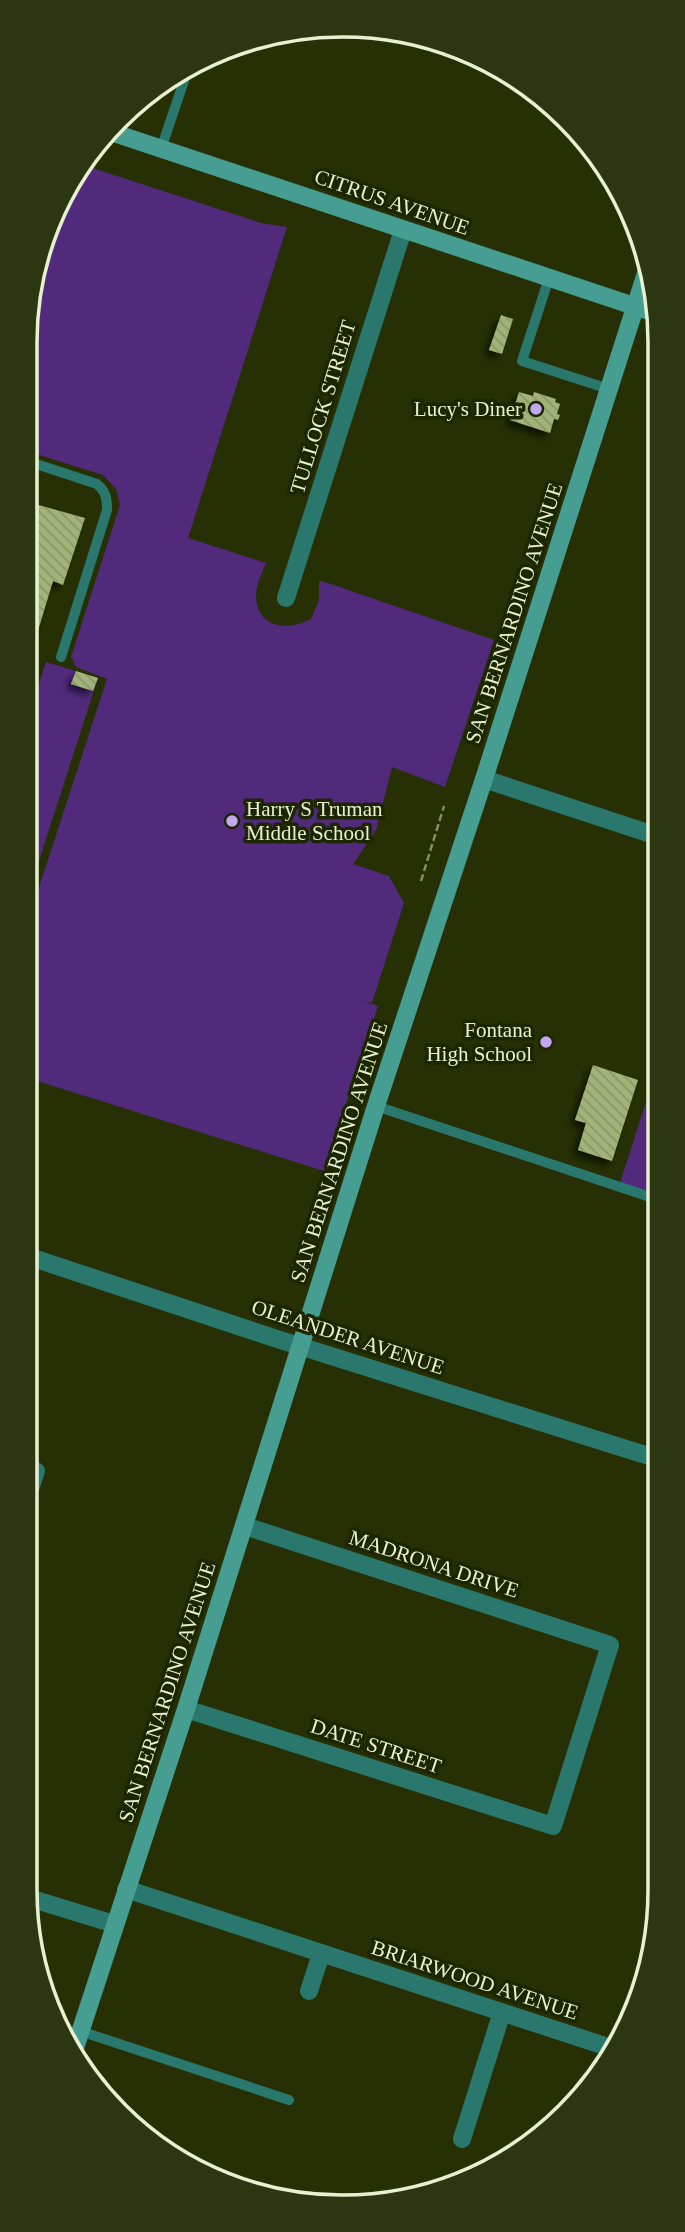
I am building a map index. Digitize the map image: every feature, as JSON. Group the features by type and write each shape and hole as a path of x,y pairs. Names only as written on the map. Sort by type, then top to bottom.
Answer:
{"main road":[{"name":"CITRUS AVENUE","path":"119,135 647,311"},
{"name":"SAN BERNARDINO AVENUE","path":"77,2041 642,285"}],"street":[{"name":"TULLOCK STREET","path":"286,598 403,230"},
{"path":"484,779 648,833"},
{"name":"OLEANDER AVENUE","path":"37,1259 648,1456"},
{"name":"MADRONA DRIVE","path":"244,1526 610,1645 552,1826"},
{"name":"DATE STREET","path":"186,1709 552,1826"},
{"name":"BRIARWOOD AVENUE","path":"126,1889 605,2046"},
{"path":"37,1900 114,1924"},
{"path":"309,1991 321,1954"},
{"path":"462,2139 502,2012"}],"lane":[{"path":"161,149 184,82"},
{"path":"549,278 522,361 609,389"},
{"path":"37,464 97,484 105,491 107,500 107,510 61,657"},
{"path":"376,1106 648,1196"},
{"path":"80,2031 289,2100"}],"path":[{"path":"421,881 444,806"}],"shaded area":[{"name":"Harry S Truman Middle School","path":"92,168 261,223 287,227 188,538 266,563 256,596 262,615 275,624 293,625 311,619 319,600 319,581 322,581 494,640 445,787 392,767 376,830 353,864 389,876 404,903 372,1003 362,1001 378,1006 324,1171 37,1081 37,893 107,679 76,667 71,657 120,505 116,489 103,475 37,454 39,303 47,263 60,225"},
{"path":"46,662 98,678 37,867 37,690"},
{"path":"648,1096 648,1192 620,1183"}],"building":[{"path":"501,315 513,319 502,354 489,350"},
{"name":"Lucy's Diner","path":"519,392 533,396 534,392 556,399 555,402 560,404 557,414 560,415 558,420 554,419 550,433 510,420"},
{"path":"37,505 85,518 63,585 53,581 37,634"},
{"path":"76,671 98,678 93,691 71,684"},
{"path":"593,1065 638,1080 612,1161 578,1150 586,1123 575,1120"}],"place":[{"name":"Lucy's Diner","path":"536,409"},
{"name":"Harry S Truman Middle School","path":"232,821"},
{"name":"Fontana High School","path":"546,1042"}]}
